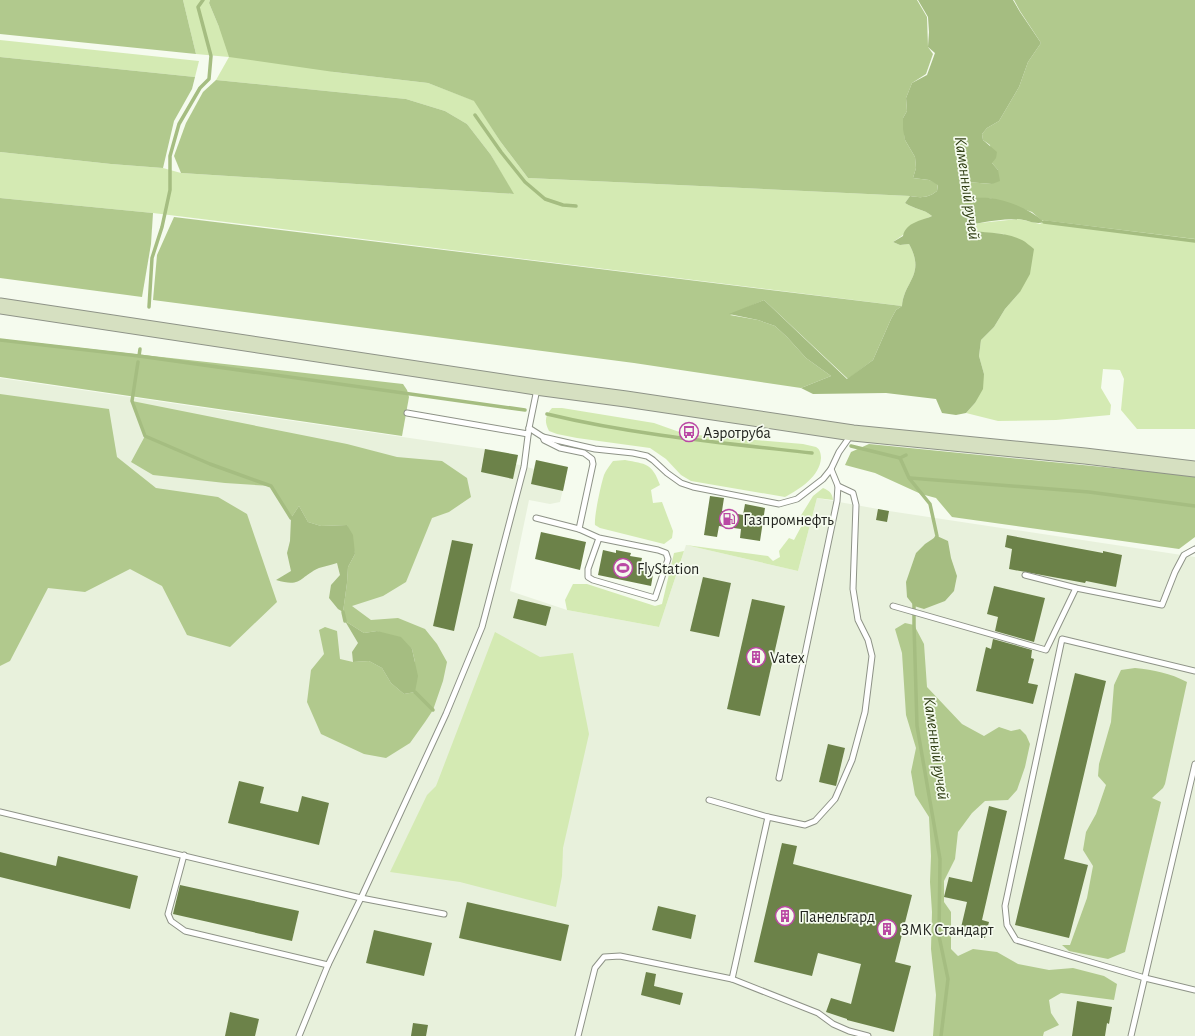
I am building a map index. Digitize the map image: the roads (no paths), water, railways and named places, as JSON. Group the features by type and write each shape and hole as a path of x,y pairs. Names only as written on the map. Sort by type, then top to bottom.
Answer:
{"main road":[{"path":"0,306 853,433 1085,456 1195,469"}],"lane":[{"path":"299,1036 328,966 446,714 482,627 524,467 529,428 537,392 536,387"},
{"path":"407,413 528,434"},
{"path":"529,428 543,437 544,440 560,448 588,456 592,459 593,464"},
{"path":"543,437 595,449 641,454 653,460 667,473 681,482 692,486 779,504 797,499 823,479 831,469 839,452 853,433"},
{"path":"579,529 595,449"},
{"path":"780,778 837,501 838,486 831,469"},
{"path":"709,800 768,817 805,825 815,821 835,799 852,760 865,712 872,656 868,640 858,620 853,589 856,506 854,493 838,486"},
{"path":"536,518 579,529 599,538 666,553 668,559 655,598 593,580 588,577 588,569 599,538"},
{"path":"1025,575 1076,588 1162,605 1175,572 1184,555 1195,549"},
{"path":"893,606 1046,650 1076,588"},
{"path":"1195,671 1062,640 1005,906 1007,925 1016,940 1145,978 1195,990"},
{"path":"1131,1036 1195,764"},
{"path":"0,812 361,898 444,914"},
{"path":"732,979 768,817"},
{"path":"184,855 168,914 171,921 185,931 328,966"},
{"path":"578,1036 595,968 604,957 620,956 732,979 818,1013 833,1024 849,1031 868,1036"}],"waterway":[{"path":"149,307 152,258 162,227 170,190 170,156 179,124 200,88 209,79 211,56 198,7 203,0"},
{"path":"475,115 501,152 525,182 545,199 563,205 576,206"},
{"path":"1044,222 1195,241"},
{"path":"0,340 139,356 525,410"},
{"path":"139,356 140,349"},
{"path":"138,362 132,401 145,436 210,464 271,486 291,518"},
{"path":"547,414 613,428 646,433 812,453"},
{"path":"851,446 900,458"},
{"name":"Каменный ручей","path":"906,455 900,458 909,478 930,504 937,536 935,540"},
{"path":"910,478 1089,492 1195,506"},
{"name":"Каменный ручей","path":"914,604 917,726 940,859 939,936 948,979 941,1036"},
{"path":"343,612 345,621"},
{"path":"415,692 433,710"}],"place":[{"name":"Аэротруба","path":"689,432"},
{"name":"Газпромнефть","path":"729,519"},
{"name":"FlyStation","path":"623,568"},
{"name":"Vatex","path":"756,657"},
{"name":"Панельгард","path":"785,916"},
{"name":"ЗМК Стандарт","path":"887,929"}]}
